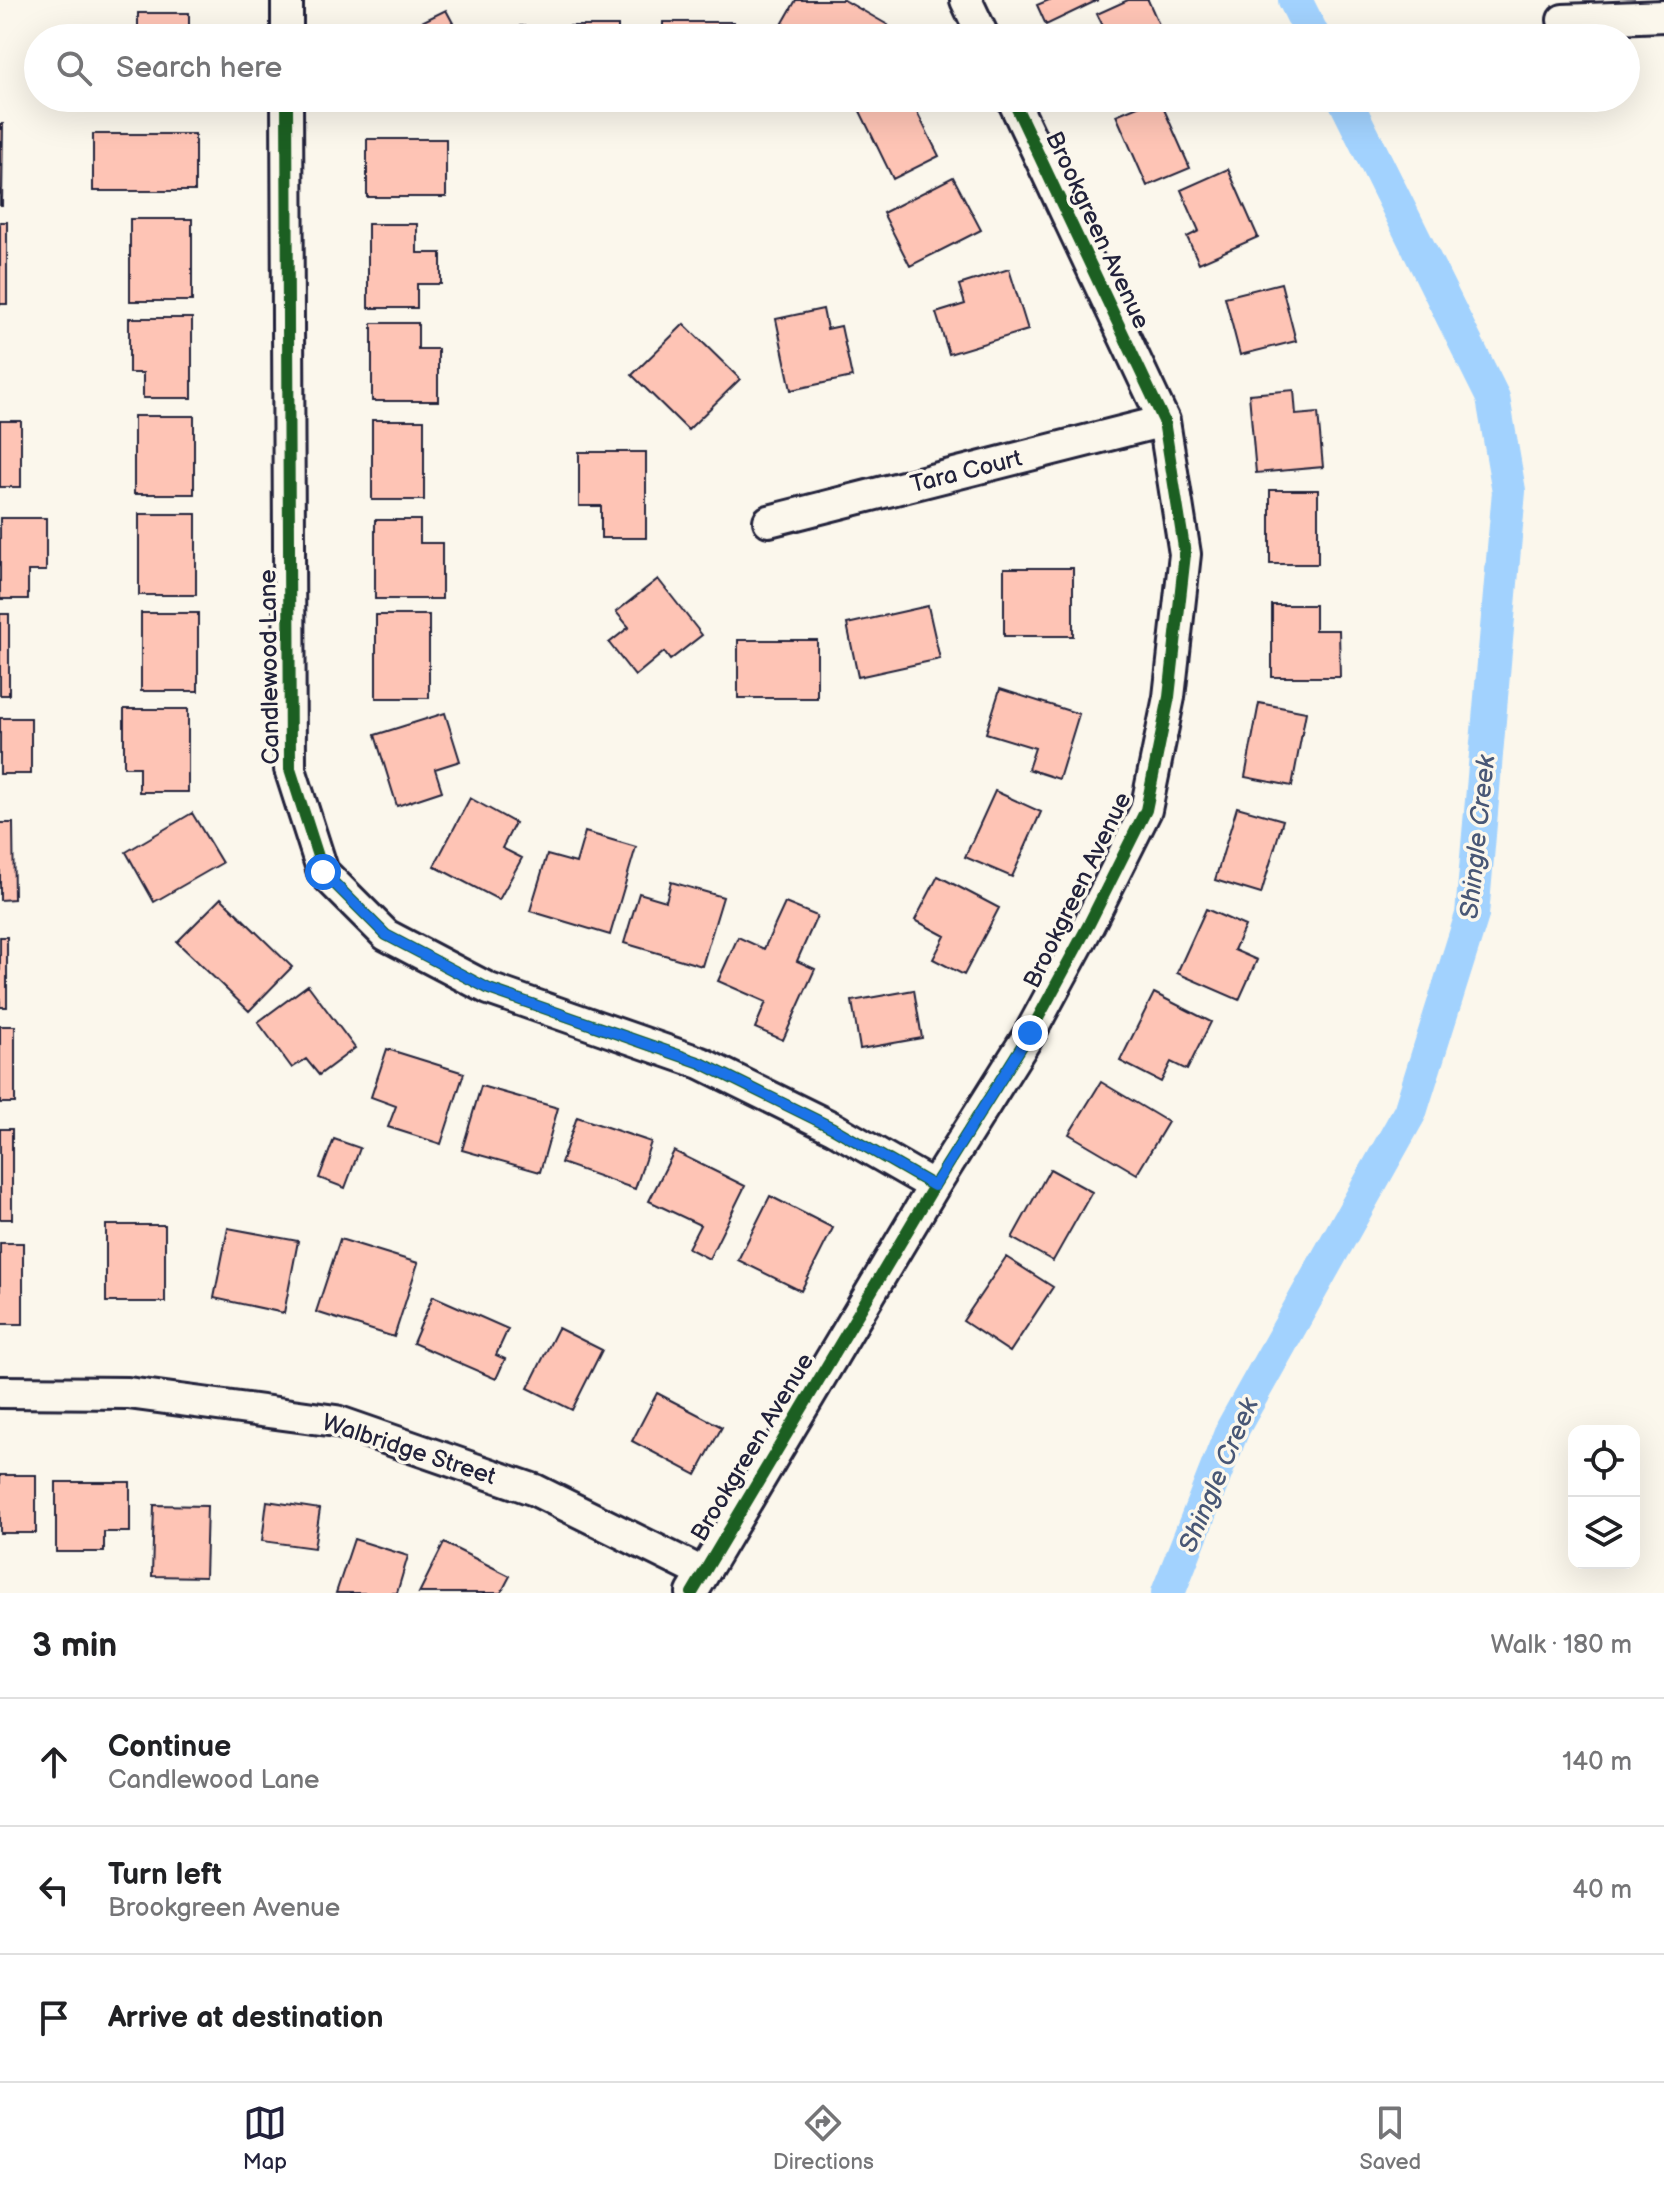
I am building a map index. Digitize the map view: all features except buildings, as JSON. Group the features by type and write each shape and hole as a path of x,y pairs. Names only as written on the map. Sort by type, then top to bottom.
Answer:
{"street":[{"path":"287,0 287,24"},
{"path":"966,0 977,24"},
{"path":"1563,20 1664,16"},
{"name":"Candlewood Lane","path":"287,112 290,769 323,872 386,935 489,989 701,1063 833,1128 934,1186"},
{"name":"Brookgreen Avenue","path":"697,1583 934,1186 1030,1033 1146,810 1169,697 1185,554 1164,421 1019,112"},
{"name":"Tara Court","path":"769,521 1164,421"},
{"name":"Walbridge Street","path":"0,1392 128,1393 336,1421 535,1490 697,1583"}],"waterway":[{"name":"Shingle Creek","path":"1295,0 1307,24"},
{"name":"Shingle Creek","path":"1168,1593 1233,1428 1410,1112 1472,915 1509,491 1493,398 1351,112"}],"cycle path":[{"path":"287,112 290,769 323,872 386,935 489,989 701,1063 833,1128 934,1186"},
{"path":"692,1593 934,1186 1030,1033 1146,810 1169,697 1185,554 1164,421 1019,112"}],"route":[{"path":"323,872 386,935 489,989 701,1063 833,1128 934,1186 1030,1033"}]}
